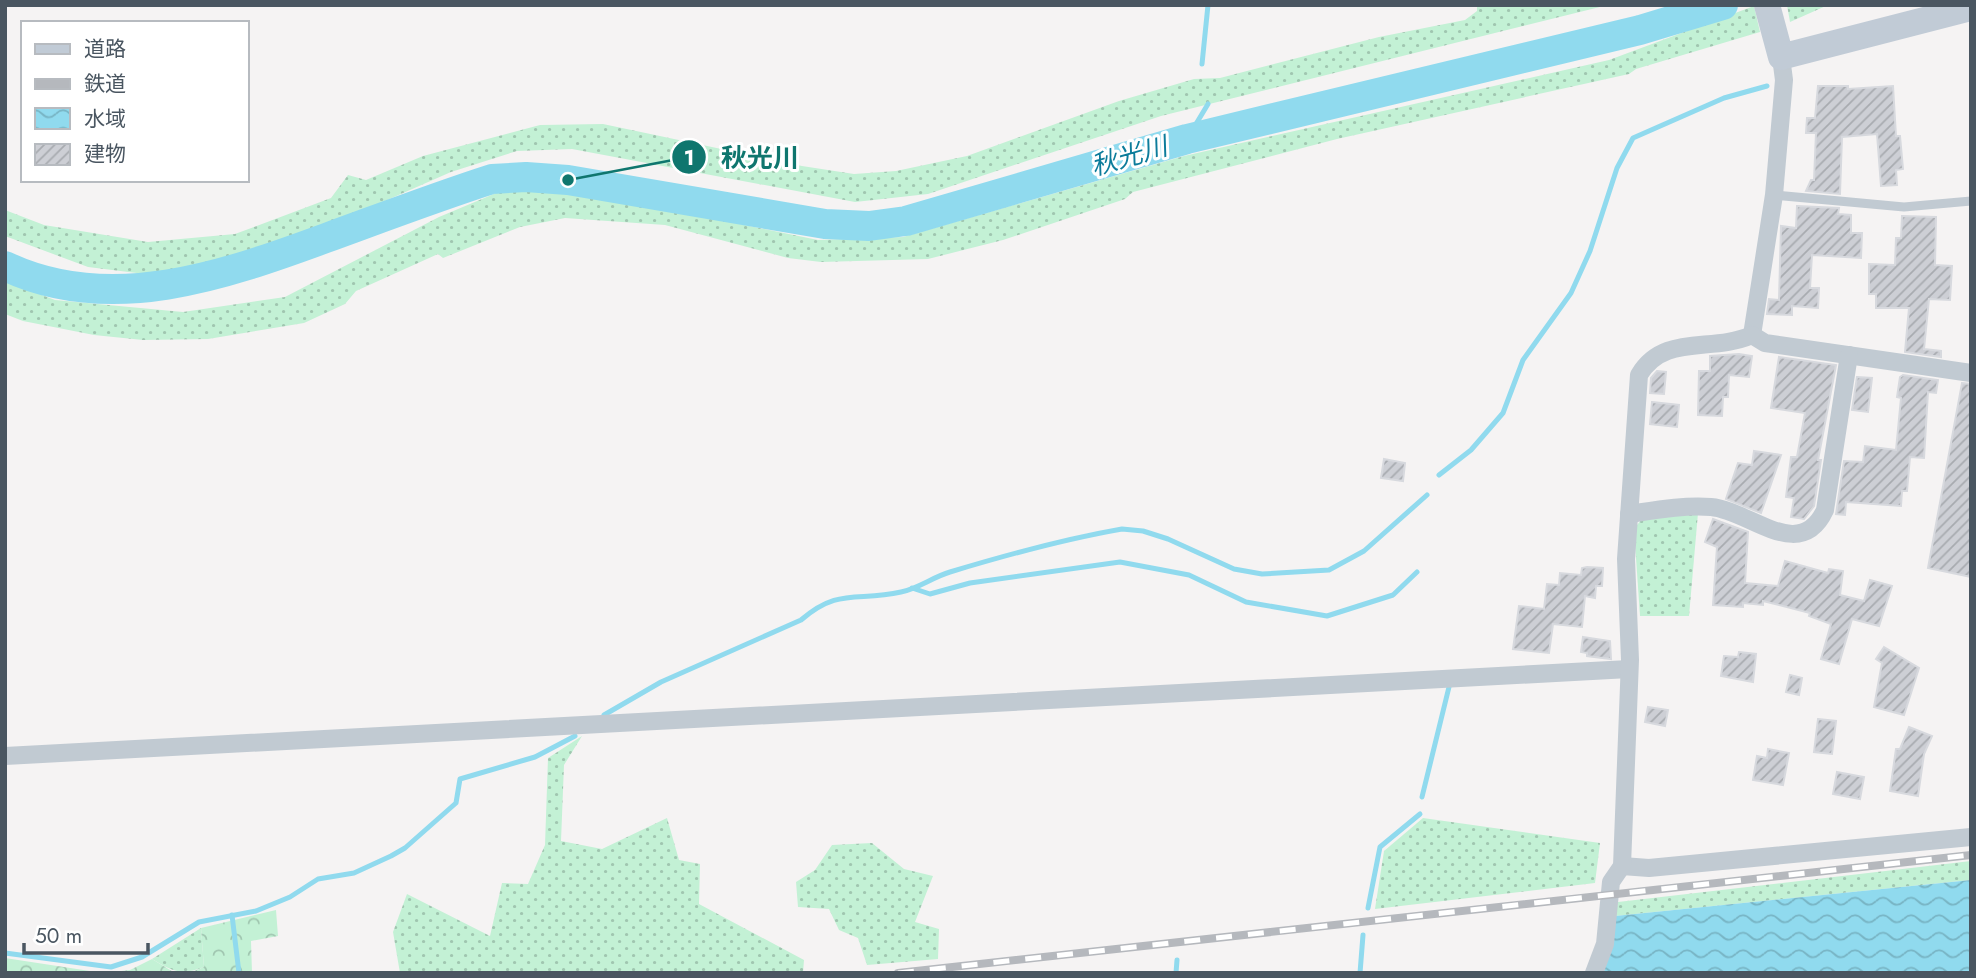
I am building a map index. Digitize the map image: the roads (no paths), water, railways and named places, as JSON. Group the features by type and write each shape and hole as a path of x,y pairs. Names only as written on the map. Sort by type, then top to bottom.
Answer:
{"street":[{"path":"1781,57 1971,8"},
{"path":"1752,335 1774,195 1784,80 1781,57 1768,9"},
{"path":"1752,335 1765,343 1971,373"},
{"path":"1594,973 1605,944 1611,882 1622,866 1630,617 1626,559 1639,375 1648,360 1666,349 1733,343 1752,335"},
{"path":"1629,514 1678,507 1714,507 1770,529 1809,533 1818,526 1825,510 1849,355"},
{"path":"5,756 1629,669"},
{"path":"1622,866 1649,868 1971,836"}],"lane":[{"path":"1774,195 1904,207 1971,201"}],"water":[{"path":"1971,880 1971,973 1604,971 1615,916"}],"waterway":[{"path":"1202,64 1208,5"},
{"name":"秋光川","path":"5,266 45,281 85,288 126,289 167,285 208,276 288,252 492,179 526,177 568,180 825,224 869,226 906,221 1187,139 1640,30 1723,5"},
{"path":"1439,475 1471,450 1503,413 1523,360 1571,293 1590,251 1617,168 1633,138 1724,98 1767,86"},
{"path":"1187,139 1208,104"},
{"path":"604,715 661,682 801,620 826,603 838,599 901,592 944,574 992,560 1122,529 1143,531 1168,539 1234,569 1262,574 1329,570 1364,551 1427,495"},
{"path":"912,588 930,594 970,583 1120,562 1189,575 1246,602 1327,616 1393,595 1417,572"},
{"path":"1422,797 1449,687"},
{"path":"5,953 111,967 142,957 199,922 256,911 290,897 318,879 354,873 391,856 405,848 456,803 460,779 535,757 575,736"},
{"path":"1368,908 1380,847 1420,814"},
{"path":"232,915 239,973"},
{"path":"1360,973 1363,935"},
{"path":"1176,973 1177,960"}],"railway":[{"path":"898,973 1971,855"}],"place":[{"name":"秋光川","path":"568,180"}]}
